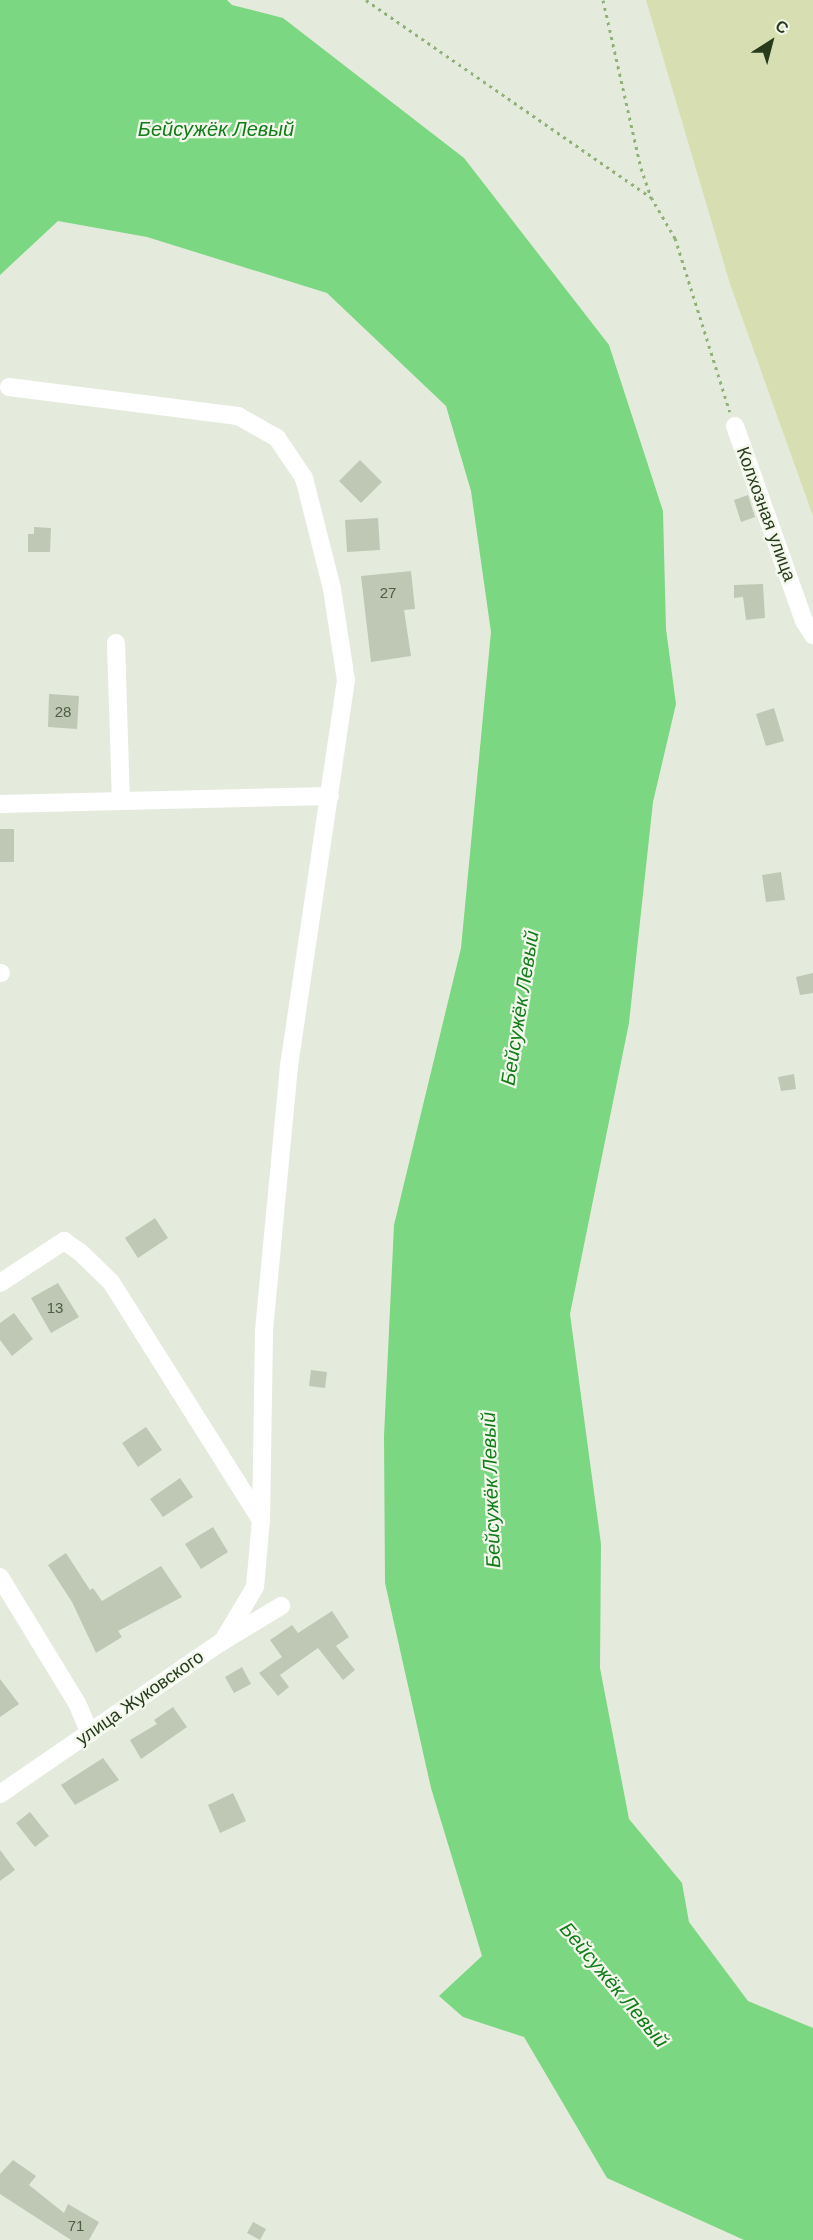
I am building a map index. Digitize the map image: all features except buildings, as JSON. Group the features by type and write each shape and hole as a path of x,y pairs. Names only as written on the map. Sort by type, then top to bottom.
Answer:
{"street":[{"path":"9,387 238,416 277,438 304,478 332,589 346,680 289,1066 264,1332 261,1520 255,1587 223,1641"},
{"name":"Колхозная улица","path":"735,426 804,621 813,635"},
{"path":"116,643 121,799"},
{"path":"0,804 90,804 121,799 330,796"},
{"path":"0,1283 64,1241 80,1252 111,1282 261,1520"},
{"path":"0,1577 77,1703 90,1733"},
{"name":"улица Жуковского","path":"0,1794 223,1641 281,1606"}],"path":[{"path":"366,0 651,197"},
{"path":"603,0 609,37 651,197 675,238 735,426"}],"shaded area":[{"path":"646,0 813,0 813,516 730,284"}],"water":[{"name":"Бейсужёк Левый","path":"0,0 227,0 232,5 283,18 464,158 609,345 663,511 666,629 676,704 653,802 629,1023 570,1314 601,1544 600,1668 629,1819 682,1883 689,1922 748,2001 813,2028 813,2240 744,2240 607,2178 524,2037 463,2017 439,1996 482,1956 431,1788 385,1583 384,1436 394,1225 461,948 491,632 471,491 446,406 327,293 147,237 58,221 0,275"}]}
